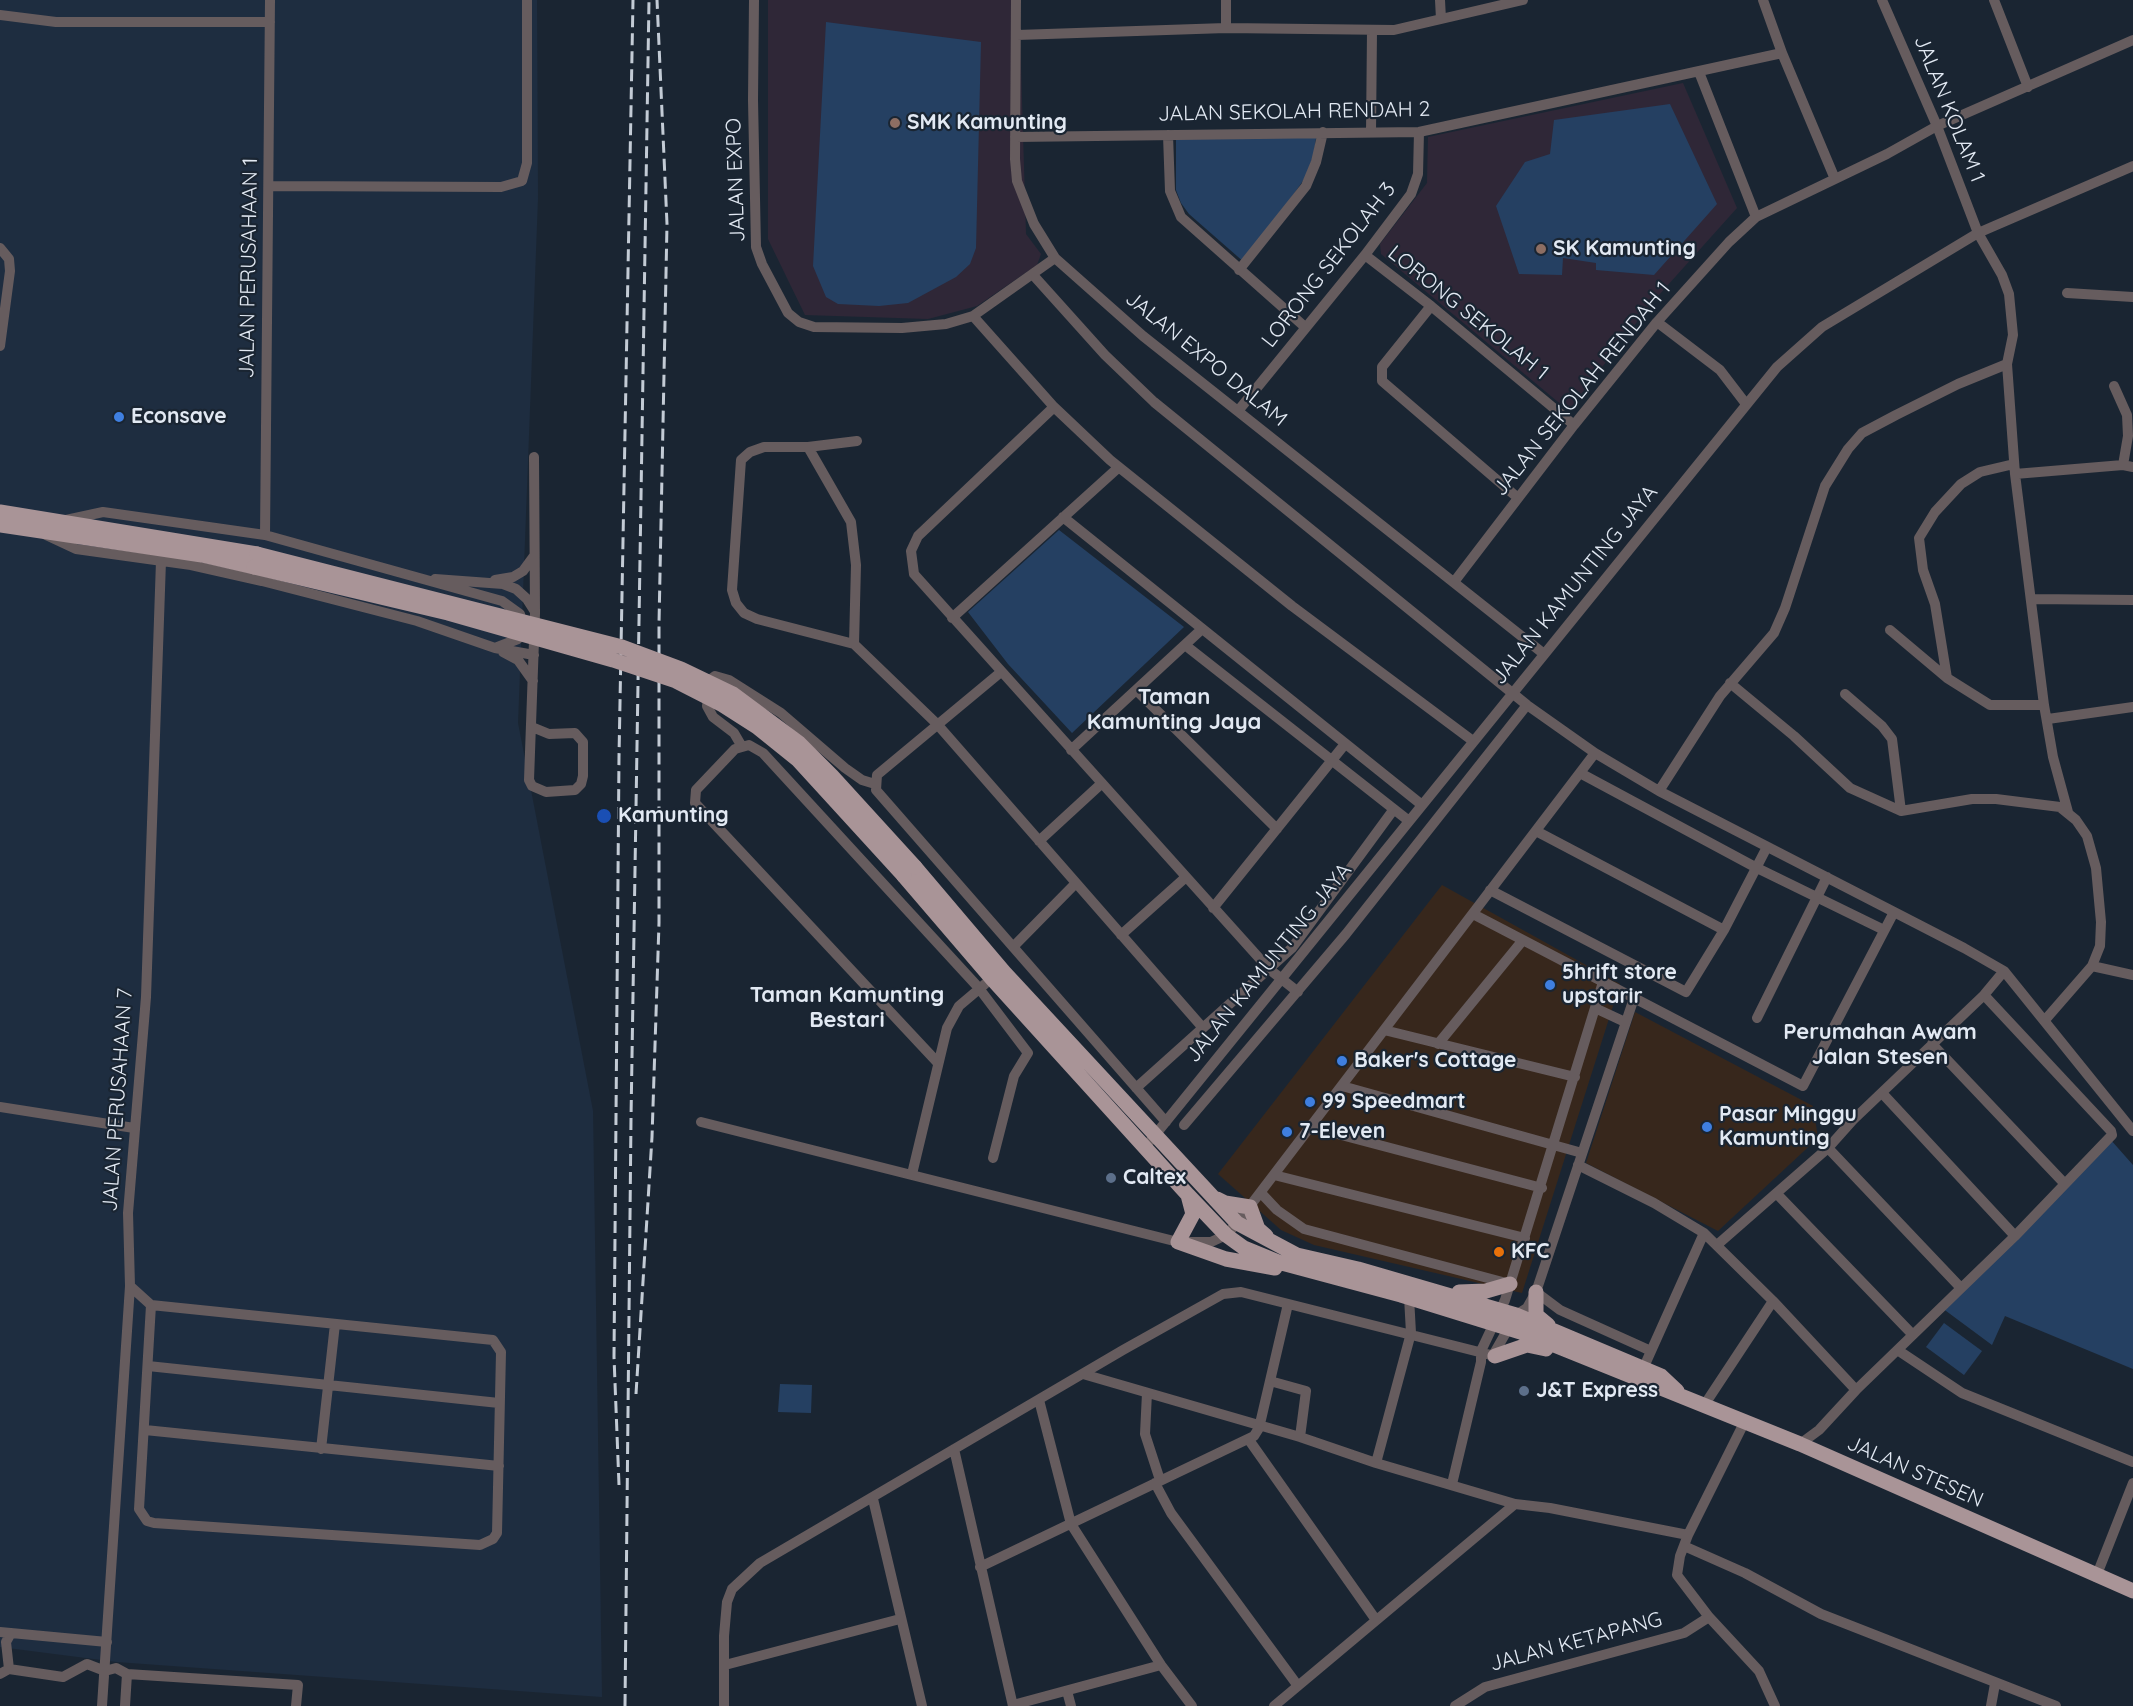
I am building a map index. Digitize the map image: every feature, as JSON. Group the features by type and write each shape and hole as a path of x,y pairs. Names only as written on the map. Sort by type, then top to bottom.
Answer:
{"main road":[{"path":"0,512 60,521 255,560 613,660 676,681 721,704 757,727 798,760 910,872 1004,972 1150,1142 1188,1195 1226,1235 1262,1257 1408,1297 1496,1316"},
{"path":"0,525 202,555 255,560"},
{"path":"910,872 994,981 1150,1142 1212,1196 1237,1223 1278,1247 1297,1255 1392,1279 1458,1292 1486,1291 1510,1284"},
{"path":"1188,1195 1193,1214 1178,1242 1202,1252 1249,1264 1278,1269 1302,1268"},
{"path":"1212,1196 1225,1203 1250,1207 1258,1229 1278,1247"},
{"path":"1392,1279 1513,1322 1558,1333 1661,1376 1679,1393"},
{"path":"1536,1292 1536,1315 1558,1333"},
{"path":"1513,1322 1603,1366 1654,1387 1679,1393"},
{"path":"1485,1356 1527,1345 1603,1366"},
{"name":"JALAN STESEN","path":"1679,1393 1800,1444 2096,1577 2133,1591"}],"street":[{"name":"JALAN PERUSAHAAN 1","path":"265,536 270,0"},
{"path":"270,186 501,187 522,181 527,163 527,0"},
{"name":"JALAN EXPO","path":"754,0 753,100 756,247 762,264 788,313 799,322 814,327 875,328 946,324 973,316 1034,276 1055,258"},
{"name":"JALAN EXPO DALAM","path":"1016,0 1017,181 1023,200 1055,258 1143,336 1544,654"},
{"path":"1226,0 1226,28"},
{"path":"1440,0 1441,19"},
{"path":"1017,35 1226,28 1394,30 1523,0"},
{"path":"1763,0 1835,179"},
{"name":"JALAN KOLAM 1","path":"1882,0 1937,126 1978,233 2002,274 2009,294 2013,335 2007,364 2014,469 2044,705 2053,757 2068,812"},
{"path":"1999,2 2028,87"},
{"path":"0,15 56,22 270,22"},
{"path":"1371,132 1372,31"},
{"name":"JALAN SEKOLAH RENDAH 1","path":"1454,582 1574,425 1657,322 1729,242 1756,217 1937,126 2133,40"},
{"name":"JALAN SEKOLAH RENDAH 2","path":"1015,137 1419,132 1782,52"},
{"path":"1699,72 1756,217"},
{"path":"1239,270 1306,186 1316,162 1323,132"},
{"name":"LORONG SEKOLAH 3","path":"1238,411 1365,255 1415,186 1419,132"},
{"path":"1168,135 1170,191 1181,217 1305,327"},
{"name":"JALAN KAMUNTING JAYA","path":"1150,1142 1777,367 1822,327 1978,233 2133,166"},
{"path":"0,248 9,259 10,271 0,346"},
{"name":"LORONG SEKOLAH 1","path":"1365,255 1431,306 1574,425"},
{"path":"1034,276 1105,355 1154,402 1527,705 1595,753 1659,791 2004,971 2133,1131"},
{"path":"2067,292 2133,297"},
{"path":"1431,306 1382,367 1382,381 1518,498"},
{"path":"973,316 1080,434 1292,606 1473,741"},
{"path":"1657,322 1720,370 1746,404"},
{"path":"1659,791 1730,682 1774,633 1785,608 1825,486 1837,465 1862,433 1958,384 2007,364"},
{"path":"1947,678 1935,604 1923,570 1919,538 1935,512 1961,484 1980,472 2128,466 2127,414 2114,386"},
{"path":"1054,407 918,536 911,551 914,574 1269,969 1298,992"},
{"path":"857,441 808,447 764,447 750,452 741,460 732,590 736,603 744,613 757,619 854,644 937,724 1203,1028"},
{"path":"808,447 851,522 856,565 854,644"},
{"path":"532,727 549,734 574,733 583,742 584,776 581,784 575,790 546,792 532,786 530,780 535,613 534,457"},
{"path":"952,618 1119,466"},
{"path":"60,521 103,512 265,536 502,601 514,607 520,614 522,625 518,639 495,648"},
{"path":"1063,517 1422,805"},
{"path":"36,531 76,549 161,561 262,581 417,621 495,648 518,660 532,681"},
{"path":"411,577 489,581 513,577 523,571 534,555"},
{"name":"JALAN PERUSAHAAN 7","path":"102,1706 130,1286 128,1213 146,998 161,561"},
{"path":"489,581 516,589 527,599 535,613"},
{"path":"2032,599 2133,600"},
{"path":"1071,750 1202,629"},
{"path":"1890,630 1947,678 1990,705 2044,705"},
{"path":"1185,645 1409,821"},
{"path":"495,648 534,655"},
{"path":"1000,672 877,775 875,784 882,800 1166,1122"},
{"path":"741,746 734,733 713,717 707,706 711,679 715,676 729,680 781,713 845,768 862,780 875,784"},
{"path":"1730,682 1794,736 1850,788 1901,811 1983,798 2049,805 2068,812 2087,836 2096,868 2101,936 2092,966 2045,1020"},
{"path":"1136,690 1276,829"},
{"path":"1845,694 1882,726 1892,739 1901,811"},
{"path":"1184,1125 1298,992 1527,705"},
{"path":"2048,719 2133,707"},
{"path":"1213,908 1345,744"},
{"path":"938,1064 695,803 696,790 741,746 749,745 763,753 978,987 1028,1053 1014,1076 993,1158"},
{"path":"701,1122 1178,1242 1211,1242 1226,1235 1261,1193 1595,753"},
{"path":"1580,773 1755,867 1884,930"},
{"path":"1039,841 1101,784"},
{"path":"1136,1088 1292,948 1394,809"},
{"path":"1536,831 1724,930"},
{"path":"1490,890 1686,992 1724,930 1767,847"},
{"path":"1757,1018 1827,877"},
{"path":"1121,935 1186,878"},
{"path":"1013,946 1076,884"},
{"path":"1473,914 1803,1086 1894,912"},
{"path":"1438,1044 1523,940"},
{"path":"2092,966 2133,975"},
{"path":"1717,1245 1828,1148 1881,1093 1984,995 2004,971"},
{"path":"912,1174 952,1016 978,987 994,981"},
{"path":"1452,1484 1496,1316 1510,1284 1542,1188 1603,982"},
{"path":"1800,1444 1819,1430 1856,1390 2015,1236 2110,1138 2112,1132 1984,995"},
{"path":"1485,1356 1527,1308 1536,1292 1634,998"},
{"path":"1595,1008 1625,1022"},
{"path":"1384,1030 1575,1077"},
{"path":"1932,1044 2064,1183"},
{"path":"1342,1086 1582,1153"},
{"path":"1881,1093 2015,1236"},
{"path":"0,1107 134,1128"},
{"path":"1311,1127 1542,1188"},
{"path":"1828,1148 1960,1287"},
{"path":"1578,1165 1654,1203 1704,1233 1773,1301 1856,1390"},
{"path":"1274,1175 1525,1238"},
{"path":"1261,1193 1277,1210 1304,1229 1510,1284"},
{"path":"1777,1194 1912,1334"},
{"path":"1643,1369 1704,1233"},
{"path":"130,1286 151,1305 493,1340 501,1352 497,1533 493,1539 480,1545 153,1523 141,1515 139,1509 151,1305"},
{"path":"1536,1292 1560,1310 1651,1351"},
{"path":"724,1706 727,1602 732,1589 760,1563 1224,1294 1241,1293 1411,1333 1485,1356"},
{"path":"1376,1463 1411,1333 1408,1297"},
{"path":"1706,1404 1773,1301"},
{"path":"980,1567 1249,1440 1257,1432 1288,1304"},
{"path":"321,1449 335,1324"},
{"path":"1899,1350 1962,1393 2133,1462"},
{"path":"148,1366 499,1403"},
{"path":"1083,1374 1300,1437 1376,1463 1515,1504 1550,1508 1688,1535"},
{"path":"1270,1381 1306,1390 1300,1437"},
{"path":"1147,1393 1145,1434 1158,1482 1171,1513 1298,1686"},
{"path":"1039,1400 1071,1524 1161,1665 1192,1706"},
{"path":"1745,1421 1688,1535 1677,1575 1708,1617 1759,1671 1775,1706"},
{"path":"145,1430 499,1466"},
{"path":"1249,1440 1376,1620"},
{"path":"954,1449 1013,1705 1161,1665"},
{"path":"2096,1577 2133,1483"},
{"path":"873,1499 922,1706"},
{"path":"1274,1706 1515,1504"},
{"path":"1684,1546 1745,1573 1821,1614 2056,1706"},
{"name":"JALAN KETAPANG","path":"1455,1706 1485,1687 1684,1633 1708,1617"},
{"path":"725,1665 900,1619"},
{"path":"107,1642 5,1633 4,1671 63,1677 87,1664 105,1671 116,1668 127,1674 298,1685 296,1706"},
{"path":"125,1706 127,1674"},
{"path":"1991,1706 1995,1684"},
{"path":"1067,1691 1071,1706"}],"shaded area":[{"path":"0,0 537,0 538,198 518,723 593,1111 602,1697 117,1662 0,1647"},
{"name":"SMK Kamunting","path":"768,0 1019,0 1026,234 1041,254 1037,265 977,306 928,319 805,315 768,239"},
{"path":"826,22 981,42 976,248 970,264 956,277 908,303 879,306 838,304 826,297 813,266"},
{"name":"SK Kamunting","path":"1683,83 1737,208 1650,305 1572,406 1564,407 1381,254 1380,244 1427,183 1428,137"},
{"path":"1670,104 1717,204 1654,275 1596,270 1596,263 1563,258 1562,275 1519,274 1496,206 1525,162 1550,154 1554,120"},
{"path":"1176,138 1316,138 1314,154 1305,178 1245,263 1189,214 1181,203 1176,190"},
{"path":"1059,530 1184,627 1072,733 1008,664 968,612"},
{"path":"1442,885 1620,984 1522,1293 1314,1245 1281,1230 1218,1174"},
{"name":"Pasar Minggu Kamunting","path":"1635,1012 1813,1106 1818,1138 1718,1231 1586,1163"},
{"path":"2110,1139 2133,1165 2133,1369 2005,1316 1992,1345 1938,1305"},
{"path":"1944,1323 1982,1351 1964,1375 1926,1347"},
{"path":"780,1384 812,1385 811,1413 778,1412"}],"railway":[{"path":"619,1485 614,1357 619,757 633,0"},
{"path":"625,1706 631,1119 649,0"},
{"path":"636,1394 652,1137 659,923 659,624 667,224 657,0"}],"place":[{"name":"SMK Kamunting","path":"895,123"},
{"name":"SK Kamunting","path":"1541,249"},
{"name":"Econsave","path":"119,417"},
{"name":"Kamunting","path":"604,816"},
{"name":"5hrift store upstarir","path":"1550,985"},
{"name":"Baker's Cottage","path":"1342,1061"},
{"name":"99 Speedmart","path":"1310,1102"},
{"name":"Pasar Minggu Kamunting","path":"1707,1127"},
{"name":"7-Eleven","path":"1287,1132"},
{"name":"Caltex","path":"1111,1178"},
{"name":"KFC","path":"1499,1252"},
{"name":"J&T Express","path":"1524,1391"}],"district":[{"name":"Taman Kamunting Jaya","path":"1174,710"},
{"name":"Taman Kamunting Bestari","path":"847,1008"},
{"name":"Perumahan Awam Jalan Stesen","path":"1880,1044"}]}
